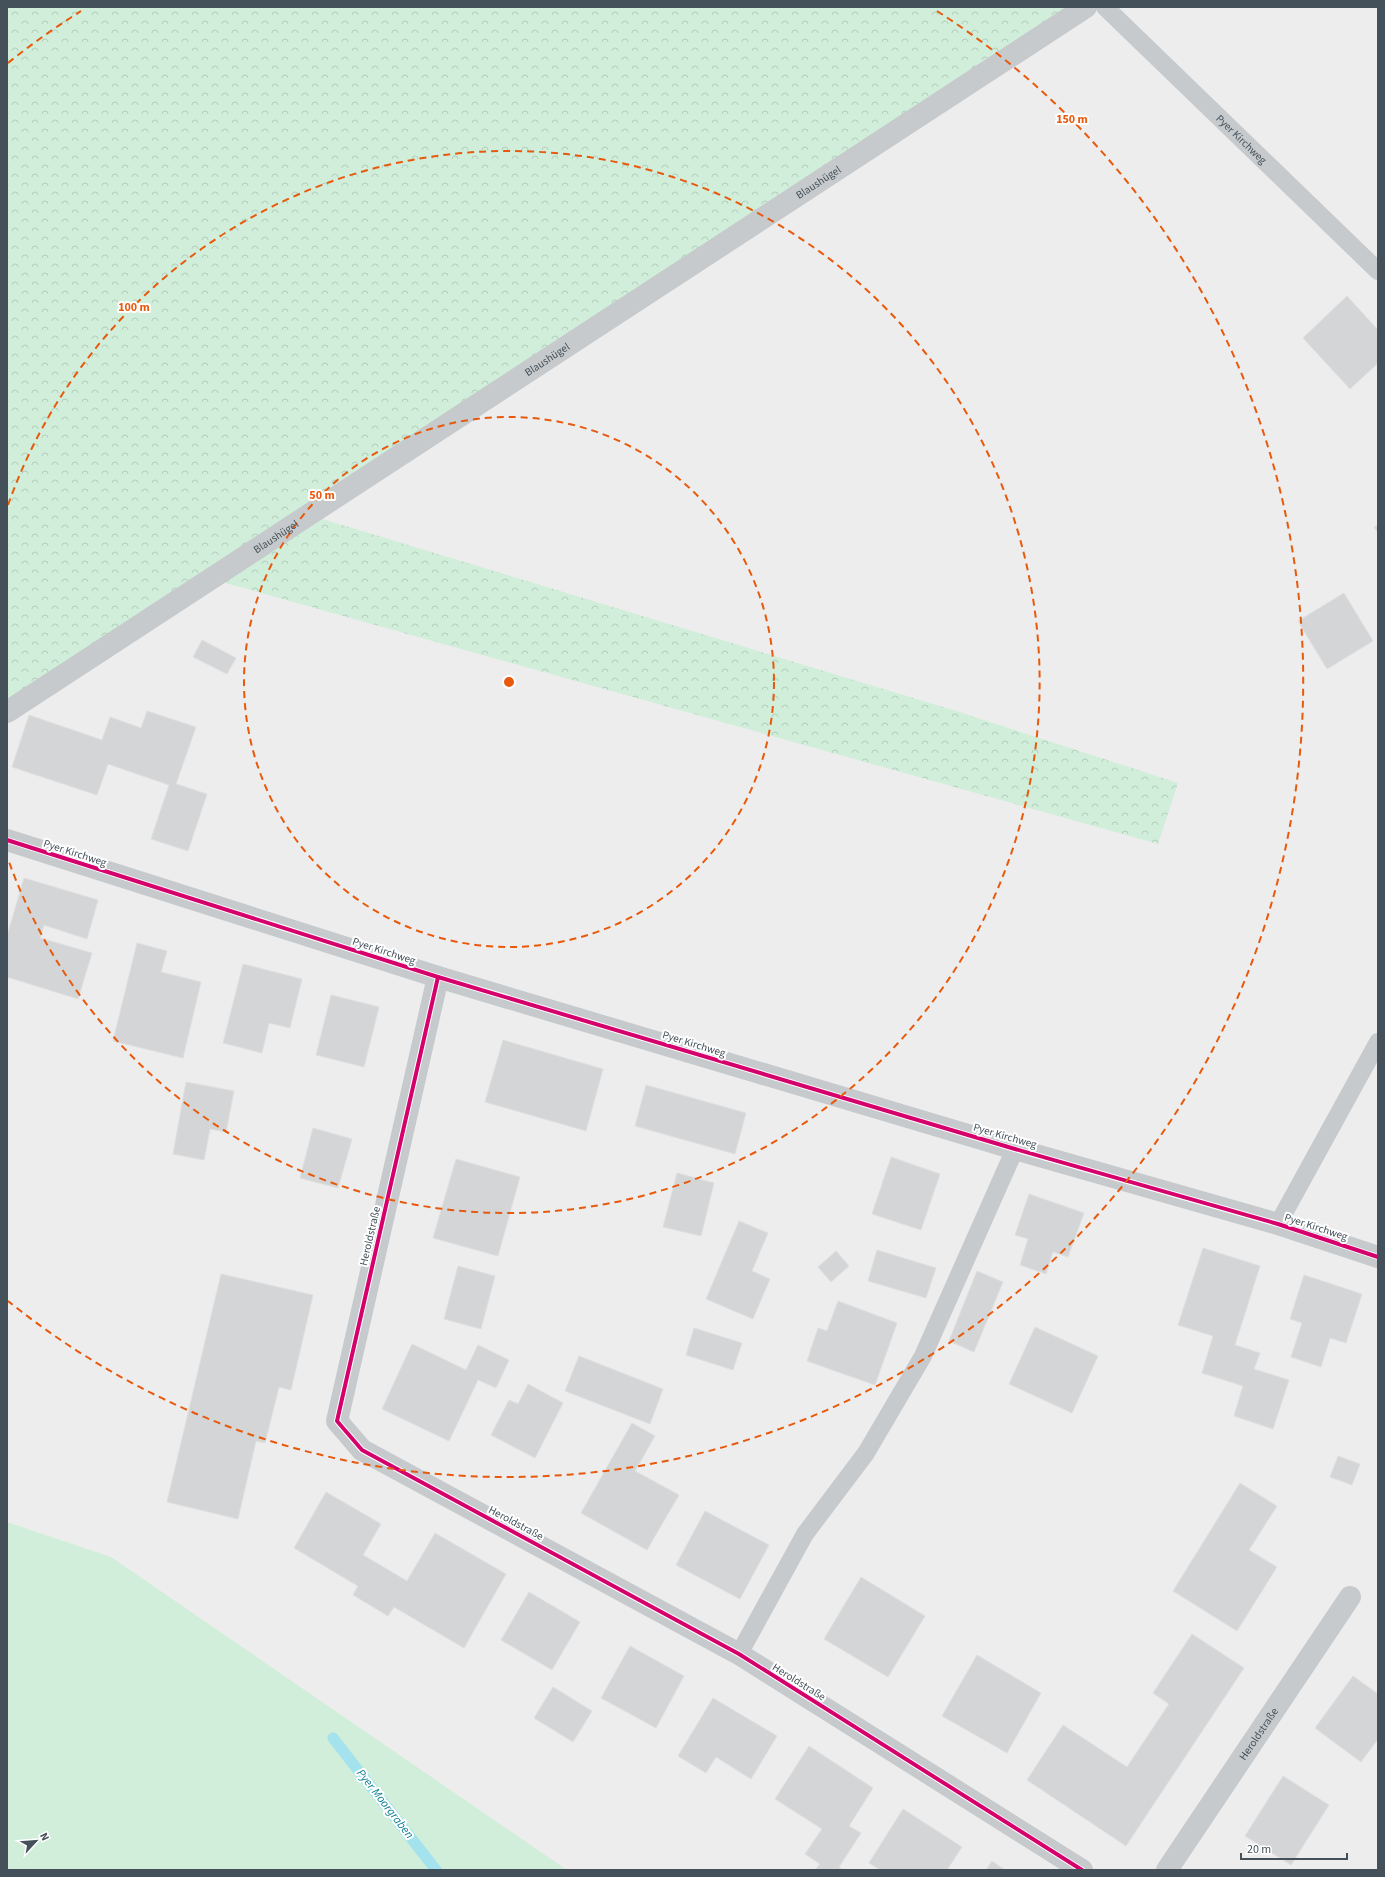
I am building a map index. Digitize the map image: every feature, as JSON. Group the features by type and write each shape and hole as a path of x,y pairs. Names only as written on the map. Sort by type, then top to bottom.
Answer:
{"street":[{"name":"Blaushügel","path":"7,712 1086,7"},
{"name":"Pyer Kirchweg","path":"7,840 438,977 1278,1224 1378,1257"},
{"name":"Heroldstraße","path":"438,977 337,1421 362,1450 739,1654 1082,1870"},
{"name":"Heroldstraße","path":"1167,1870 1350,1597"}],"lane":[{"name":"Pyer Kirchweg","path":"1105,7 1378,271"},
{"name":"Pyer Kirchweg","path":"1278,1224 1378,1042"},
{"path":"739,1654 805,1534 866,1453 924,1356 1016,1148"}],"green space":[{"path":"7,7 1086,7 309,515 953,710 1178,783 1158,844 211,579 7,712"},
{"path":"7,1522 111,1557 567,1870 7,1870"}],"building":[{"path":"1347,296 1378,330 1378,363 1350,389 1303,338"},
{"path":"1378,525 1378,533 1374,527"},
{"path":"1344,593 1373,641 1327,669 1298,621"},
{"path":"202,640 236,658 227,674 193,657"},
{"path":"147,711 196,727 176,784 207,794 188,851 151,839 169,785 108,764 97,795 12,767 29,715 102,740 110,717 141,728"},
{"path":"24,878 98,900 87,939 44,925 40,938 92,953 78,999 7,977 7,936"},
{"path":"137,943 167,951 161,972 201,982 183,1058 113,1041"},
{"path":"243,964 302,979 290,1028 269,1023 262,1053 223,1043"},
{"path":"331,995 379,1007 364,1067 316,1055"},
{"path":"503,1040 603,1069 586,1131 485,1102"},
{"path":"186,1082 234,1091 226,1132 210,1129 204,1160 173,1154"},
{"path":"646,1085 746,1113 735,1154 635,1126"},
{"path":"313,1128 352,1139 338,1188 300,1178"},
{"path":"891,1157 940,1174 921,1230 872,1214"},
{"path":"456,1159 520,1177 498,1256 433,1238"},
{"path":"677,1173 714,1183 701,1236 663,1227"},
{"path":"1029,1194 1084,1213 1068,1257 1053,1252 1046,1274 1020,1265 1028,1239 1015,1235"},
{"path":"739,1221 768,1233 752,1271 770,1279 753,1319 706,1299"},
{"path":"1203,1248 1260,1266 1235,1345 1260,1353 1254,1369 1289,1380 1273,1429 1234,1416 1243,1386 1202,1373 1213,1336 1178,1325"},
{"path":"877,1250 936,1268 926,1298 868,1281"},
{"path":"836,1251 849,1266 831,1282 818,1267"},
{"path":"458,1266 495,1276 481,1329 444,1319"},
{"path":"977,1271 1003,1282 974,1352 949,1341"},
{"path":"221,1274 313,1295 291,1390 279,1387 265,1443 256,1441 238,1519 167,1502"},
{"path":"1304,1275 1362,1294 1346,1343 1330,1338 1321,1367 1291,1357 1302,1323 1290,1319"},
{"path":"838,1301 897,1323 875,1385 807,1361 818,1328 827,1331"},
{"path":"1035,1327 1098,1356 1072,1413 1009,1384"},
{"path":"694,1328 742,1343 733,1370 686,1355"},
{"path":"412,1344 466,1370 478,1345 509,1360 496,1388 478,1380 449,1441 382,1409"},
{"path":"579,1356 663,1389 650,1424 565,1391"},
{"path":"528,1384 563,1403 535,1458 491,1435 509,1400 518,1404"},
{"path":"632,1423 655,1436 635,1471 679,1495 647,1550 581,1513"},
{"path":"1338,1456 1360,1464 1352,1485 1330,1477"},
{"path":"1240,1483 1277,1506 1249,1550 1277,1567 1237,1631 1173,1591"},
{"path":"326,1492 381,1524 363,1555 407,1581 435,1533 506,1574 464,1648 394,1607 388,1616 353,1595 358,1586 294,1548"},
{"path":"705,1511 769,1545 740,1599 676,1565"},
{"path":"861,1577 925,1616 888,1677 824,1639"},
{"path":"529,1592 580,1622 552,1670 501,1640"},
{"path":"1192,1634 1244,1668 1126,1846 1027,1780 1063,1725 1127,1767 1169,1704 1153,1693"},
{"path":"630,1646 684,1676 656,1728 601,1698"},
{"path":"977,1655 1041,1693 1007,1753 942,1716"},
{"path":"1353,1676 1378,1694 1378,1739 1361,1762 1315,1728"},
{"path":"553,1687 592,1711 573,1742 534,1718"},
{"path":"713,1698 777,1736 751,1779 716,1757 706,1773 678,1756"},
{"path":"809,1746 873,1788 849,1826 861,1833 839,1867 843,1870 815,1870 820,1864 805,1854 822,1829 775,1799"},
{"path":"1283,1776 1329,1805 1291,1865 1245,1836"},
{"path":"903,1809 962,1847 947,1870 880,1870 869,1863"},
{"path":"992,1861 1005,1870 986,1870"}],"waterway":[{"name":"Pyer Moorgraben","path":"333,1738 436,1870"}],"cycle path":[{"path":"7,840 438,977 1015,1149 1278,1224 1378,1257"},
{"path":"438,977 337,1421 362,1450 739,1654 1082,1870"}]}
